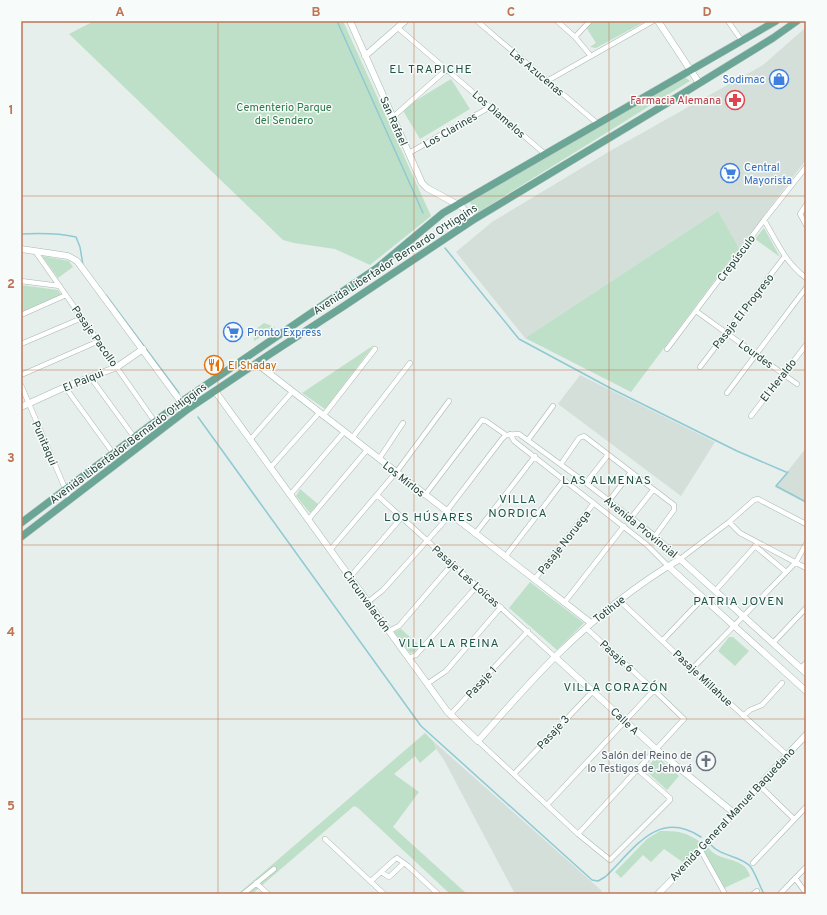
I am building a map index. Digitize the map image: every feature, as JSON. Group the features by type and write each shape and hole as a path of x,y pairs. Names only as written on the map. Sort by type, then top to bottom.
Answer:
{"main road":[{"name":"Avenida Libertador Bernardo O'Higgins","path":"21,523 181,402 377,268 443,213 776,21"},
{"name":"Avenida Libertador Bernardo O'Higgins","path":"21,537 188,409 214,391 473,220 773,38 797,21"},
{"path":"68,487 78,494"}],"street":[{"name":"San Rafael","path":"350,21 424,185 466,211 473,220"},
{"path":"366,56 405,21"},
{"name":"Las Azucenas","path":"477,21 598,124"},
{"path":"557,21 575,37 591,56"},
{"path":"575,37 590,21"},
{"path":"547,81 653,21"},
{"path":"658,21 699,83"},
{"path":"728,21 742,41"},
{"name":"Los Diamelos","path":"398,28 545,154"},
{"path":"393,117 447,69"},
{"name":"Los Clarines","path":"409,153 490,106"},
{"name":"Crepúsculo","path":"667,349 764,220 806,167"},
{"path":"806,205 800,214 806,224"},
{"path":"764,220 785,256 795,269 806,278"},
{"path":"21,250 68,256 78,261 181,402 188,409"},
{"name":"Pasaje Pacollo","path":"35,251 155,422"},
{"name":"Pasaje El Progreso","path":"700,367 785,256"},
{"path":"21,281 60,286"},
{"path":"727,393 806,288"},
{"path":"21,315 66,296"},
{"name":"Lourdes","path":"696,311 797,384"},
{"path":"21,344 82,318"},
{"path":"21,375 99,341"},
{"name":"El Heraldo","path":"751,416 806,345"},
{"name":"El Palqui","path":"21,407 65,387 117,367 143,349"},
{"path":"270,468 321,415 375,350"},
{"path":"352,438 410,363"},
{"name":"Los Mirlos","path":"256,364 564,603 588,626"},
{"path":"91,378 134,437"},
{"name":"Punitaqui","path":"21,385 28,404 68,487 70,500"},
{"path":"65,387 113,454"},
{"name":"Circunvalación","path":"214,391 450,714 578,834 608,860 611,860 669,802 670,798 638,770"},
{"path":"250,440 292,392"},
{"path":"330,550 396,472 449,401"},
{"path":"528,440 554,406"},
{"path":"425,495 482,420 508,435"},
{"path":"379,459 403,423"},
{"path":"290,495 344,432"},
{"name":"Avenida Provincial","path":"508,435 519,434 528,440 654,536 804,670"},
{"path":"368,602 383,590 427,541 502,438 508,435"},
{"name":"Avenida Provincial","path":"508,435 648,545 668,566 806,691"},
{"path":"561,464 579,438 584,436 674,505 674,510 654,536"},
{"path":"308,520 367,450"},
{"path":"586,483 608,455"},
{"path":"475,534 534,456"},
{"path":"609,501 631,472"},
{"path":"505,557 564,480"},
{"path":"631,518 654,490"},
{"name":"Pasaje Las Loicas","path":"377,495 555,657"},
{"name":"Totihue","path":"478,741 555,657 588,626 729,522 754,500 758,499 806,524"},
{"name":"Pasaje Noruega","path":"534,580 594,503"},
{"path":"350,577 402,517"},
{"path":"729,522 740,533 757,544 806,568"},
{"path":"564,603 624,526"},
{"path":"757,544 786,572"},
{"path":"716,590 757,544"},
{"path":"692,669 796,562 806,544"},
{"path":"389,631 399,626 453,563"},
{"path":"408,658 416,655 477,586"},
{"path":"662,641 703,598"},
{"name":"Pasaje Millahue","path":"620,601 787,755"},
{"path":"427,684 446,671 501,608"},
{"path":"773,643 806,608"},
{"name":"Pasaje 6","path":"588,626 684,718 657,750"},
{"name":"Pasaje 1","path":"450,714 528,631"},
{"name":"Calle A","path":"555,657 657,750 734,814"},
{"path":"804,670 806,663"},
{"path":"744,716 750,710 762,706 782,683"},
{"path":"547,805 654,690"},
{"name":"Pasaje 3","path":"514,774 593,691"},
{"name":"Avenida General Manuel Baquedano","path":"658,894 700,851 806,735"},
{"path":"578,834 657,750"},
{"path":"759,785 794,819"},
{"path":"753,863 794,819 805,810"},
{"path":"325,839 384,894"},
{"path":"700,851 724,894"},
{"path":"371,881 397,858 406,864 438,894"},
{"path":"381,872 389,877 406,864"},
{"path":"780,894 806,867"},
{"path":"243,894 274,870"},
{"path":"795,878 806,893"},
{"path":"256,883 268,894"}],"shaded area":[{"path":"805,28 806,160 739,248 718,211 525,338 456,252 492,222 610,151 763,65"},
{"path":"580,375 715,442 681,496 558,404"},
{"path":"806,448 806,503 775,487"},
{"path":"433,741 602,891 599,894 515,894 444,760 431,742"}],"green space":[{"name":"Cementerio Parque del Sendero","path":"94,21 343,21 431,216 370,265 335,249 283,240 69,34"},
{"path":"593,21 646,21 596,48 590,47 596,43 586,27"},
{"path":"685,77 690,81 477,213 469,201"},
{"path":"451,79 470,109 420,139 402,109"},
{"path":"718,211 739,248 631,392 525,338"},
{"path":"764,228 780,257 755,239"},
{"path":"42,256 69,261 73,267 58,278"},
{"path":"21,285 58,290 62,296 22,313"},
{"path":"264,323 275,327 254,341 255,330"},
{"path":"374,345 325,409 302,393"},
{"path":"300,489 318,504 310,513 296,496"},
{"path":"530,582 584,623 557,650 509,608"},
{"path":"401,629 420,646 414,652 410,653 394,632"},
{"path":"729,637 733,637 749,651 735,666 718,651"},
{"path":"425,733 433,741 436,749 420,763 415,756 394,774 419,792 393,827 467,894 450,894 358,808 354,806 252,894 238,894"},
{"path":"657,756 679,776 667,790 645,770"},
{"path":"660,831 682,833 691,836 702,843 684,863 664,849 651,862 643,855 621,878 615,872 647,839"},
{"path":"708,847 716,854 741,864 746,868 750,876 722,889 702,853"}],"waterway":[{"path":"337,21 423,213"},
{"path":"21,234 35,233 76,237 80,247 83,265"},
{"path":"445,248 519,339 612,389 737,451 786,472"},
{"path":"106,295 179,393"},
{"path":"198,417 421,726 592,880 598,881 605,877 647,836 659,830 672,827 685,829 701,837"},
{"path":"788,472 776,486 806,502"},
{"path":"710,844 719,851 746,862 754,872 764,894"}],"place":[{"name":"Sodimac","path":"779,79"},
{"name":"Farmacia Alemana","path":"735,100"},
{"name":"Central Mayorista","path":"730,173"},
{"name":"Pronto Express","path":"233,332"},
{"name":"El Shaday","path":"214,365"},
{"name":"Salón del Reino de lo Testigos de Jehová","path":"706,761"}],"district":[{"name":"EL TRAPICHE","path":"431,69"},
{"name":"LAS ALMENAS","path":"607,480"},
{"name":"VILLA NORDICA","path":"518,506"},
{"name":"LOS HÚSARES","path":"429,517"},
{"name":"PATRIA JOVEN","path":"739,601"},
{"name":"VILLA LA REINA","path":"449,643"},
{"name":"VILLA CORAZÓN","path":"616,687"}]}
